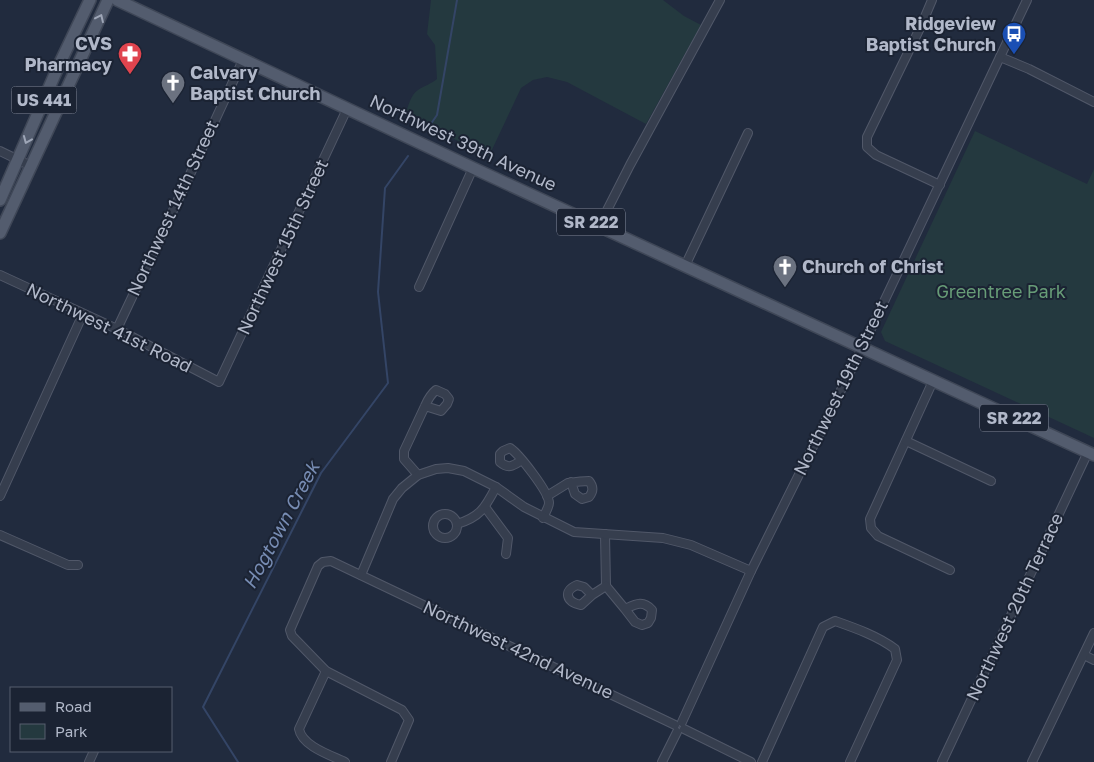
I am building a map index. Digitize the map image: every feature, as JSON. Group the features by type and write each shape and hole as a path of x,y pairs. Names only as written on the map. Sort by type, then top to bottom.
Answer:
{"main road":[{"name":"US 441","path":"0,200 90,0"},
{"name":"US 441","path":"0,233 108,0"},
{"name":"Northwest 39th Avenue","path":"117,0 473,168 1091,454"}],"street":[{"path":"599,226 720,0"},
{"path":"932,0 867,137 867,147 876,155 940,185"},
{"name":"Northwest 19th Street","path":"662,762 751,571 862,348 1027,0"},
{"path":"1000,57 1029,69 1094,102"},
{"name":"Northwest 14th Street","path":"117,329 243,60"},
{"name":"Northwest 15th Street","path":"217,381 219,382 228,366 347,109"},
{"path":"685,266 748,133"},
{"path":"0,151 31,166"},
{"path":"419,287 473,168"},
{"name":"Northwest 41st Road","path":"0,275 117,329 217,381"},
{"path":"0,496 83,314"},
{"path":"933,381 870,519 871,528 878,536 950,570"},
{"path":"418,476 404,459 404,450 425,406"},
{"path":"906,441 991,481"},
{"name":"Northwest 20th Terrace","path":"942,762 1091,454"},
{"path":"522,460 547,496 549,502 543,518"},
{"path":"361,575 393,499 402,488 418,476 436,469 448,468 464,471 496,488 543,518 574,532 663,538 691,545 751,571"},
{"path":"547,496 571,482"},
{"path":"457,524 469,521 485,507 496,488"},
{"path":"485,507 508,538 506,554"},
{"path":"605,534 606,586 625,609"},
{"path":"0,535 68,565 78,565"},
{"name":"Northwest 42nd Avenue","path":"326,672 292,636 290,630 318,566 323,562 331,561 751,762"},
{"path":"592,595 606,586"},
{"path":"762,762 823,627 835,622 870,636 895,649 897,660 850,762"},
{"path":"1032,762 1094,633"},
{"path":"1084,656 1094,660"},
{"path":"345,762 305,742 300,735 299,728 326,672 402,710 410,720 390,762"}],"green space":[{"path":"431,0 663,0 684,16 701,25 646,124 567,82 547,77 533,80 521,88 489,156 405,115 413,94 437,79 435,45 427,34"},
{"name":"Greentree Park","path":"975,131 1087,184 1094,169 1094,438 885,341 881,332"}],"waterway":[{"name":"Hogtown Creek","path":"428,128 437,115 457,0"},
{"name":"Hogtown Creek","path":"238,762 203,707 321,473 388,383 378,292 385,188 408,156"}],"place":[{"name":"Ridgeview Baptist Church","path":"1014,55"},
{"name":"CVS Pharmacy","path":"130,75"},
{"name":"Calvary Baptist Church","path":"173,104"},
{"name":"Church of Christ","path":"785,288"}]}
